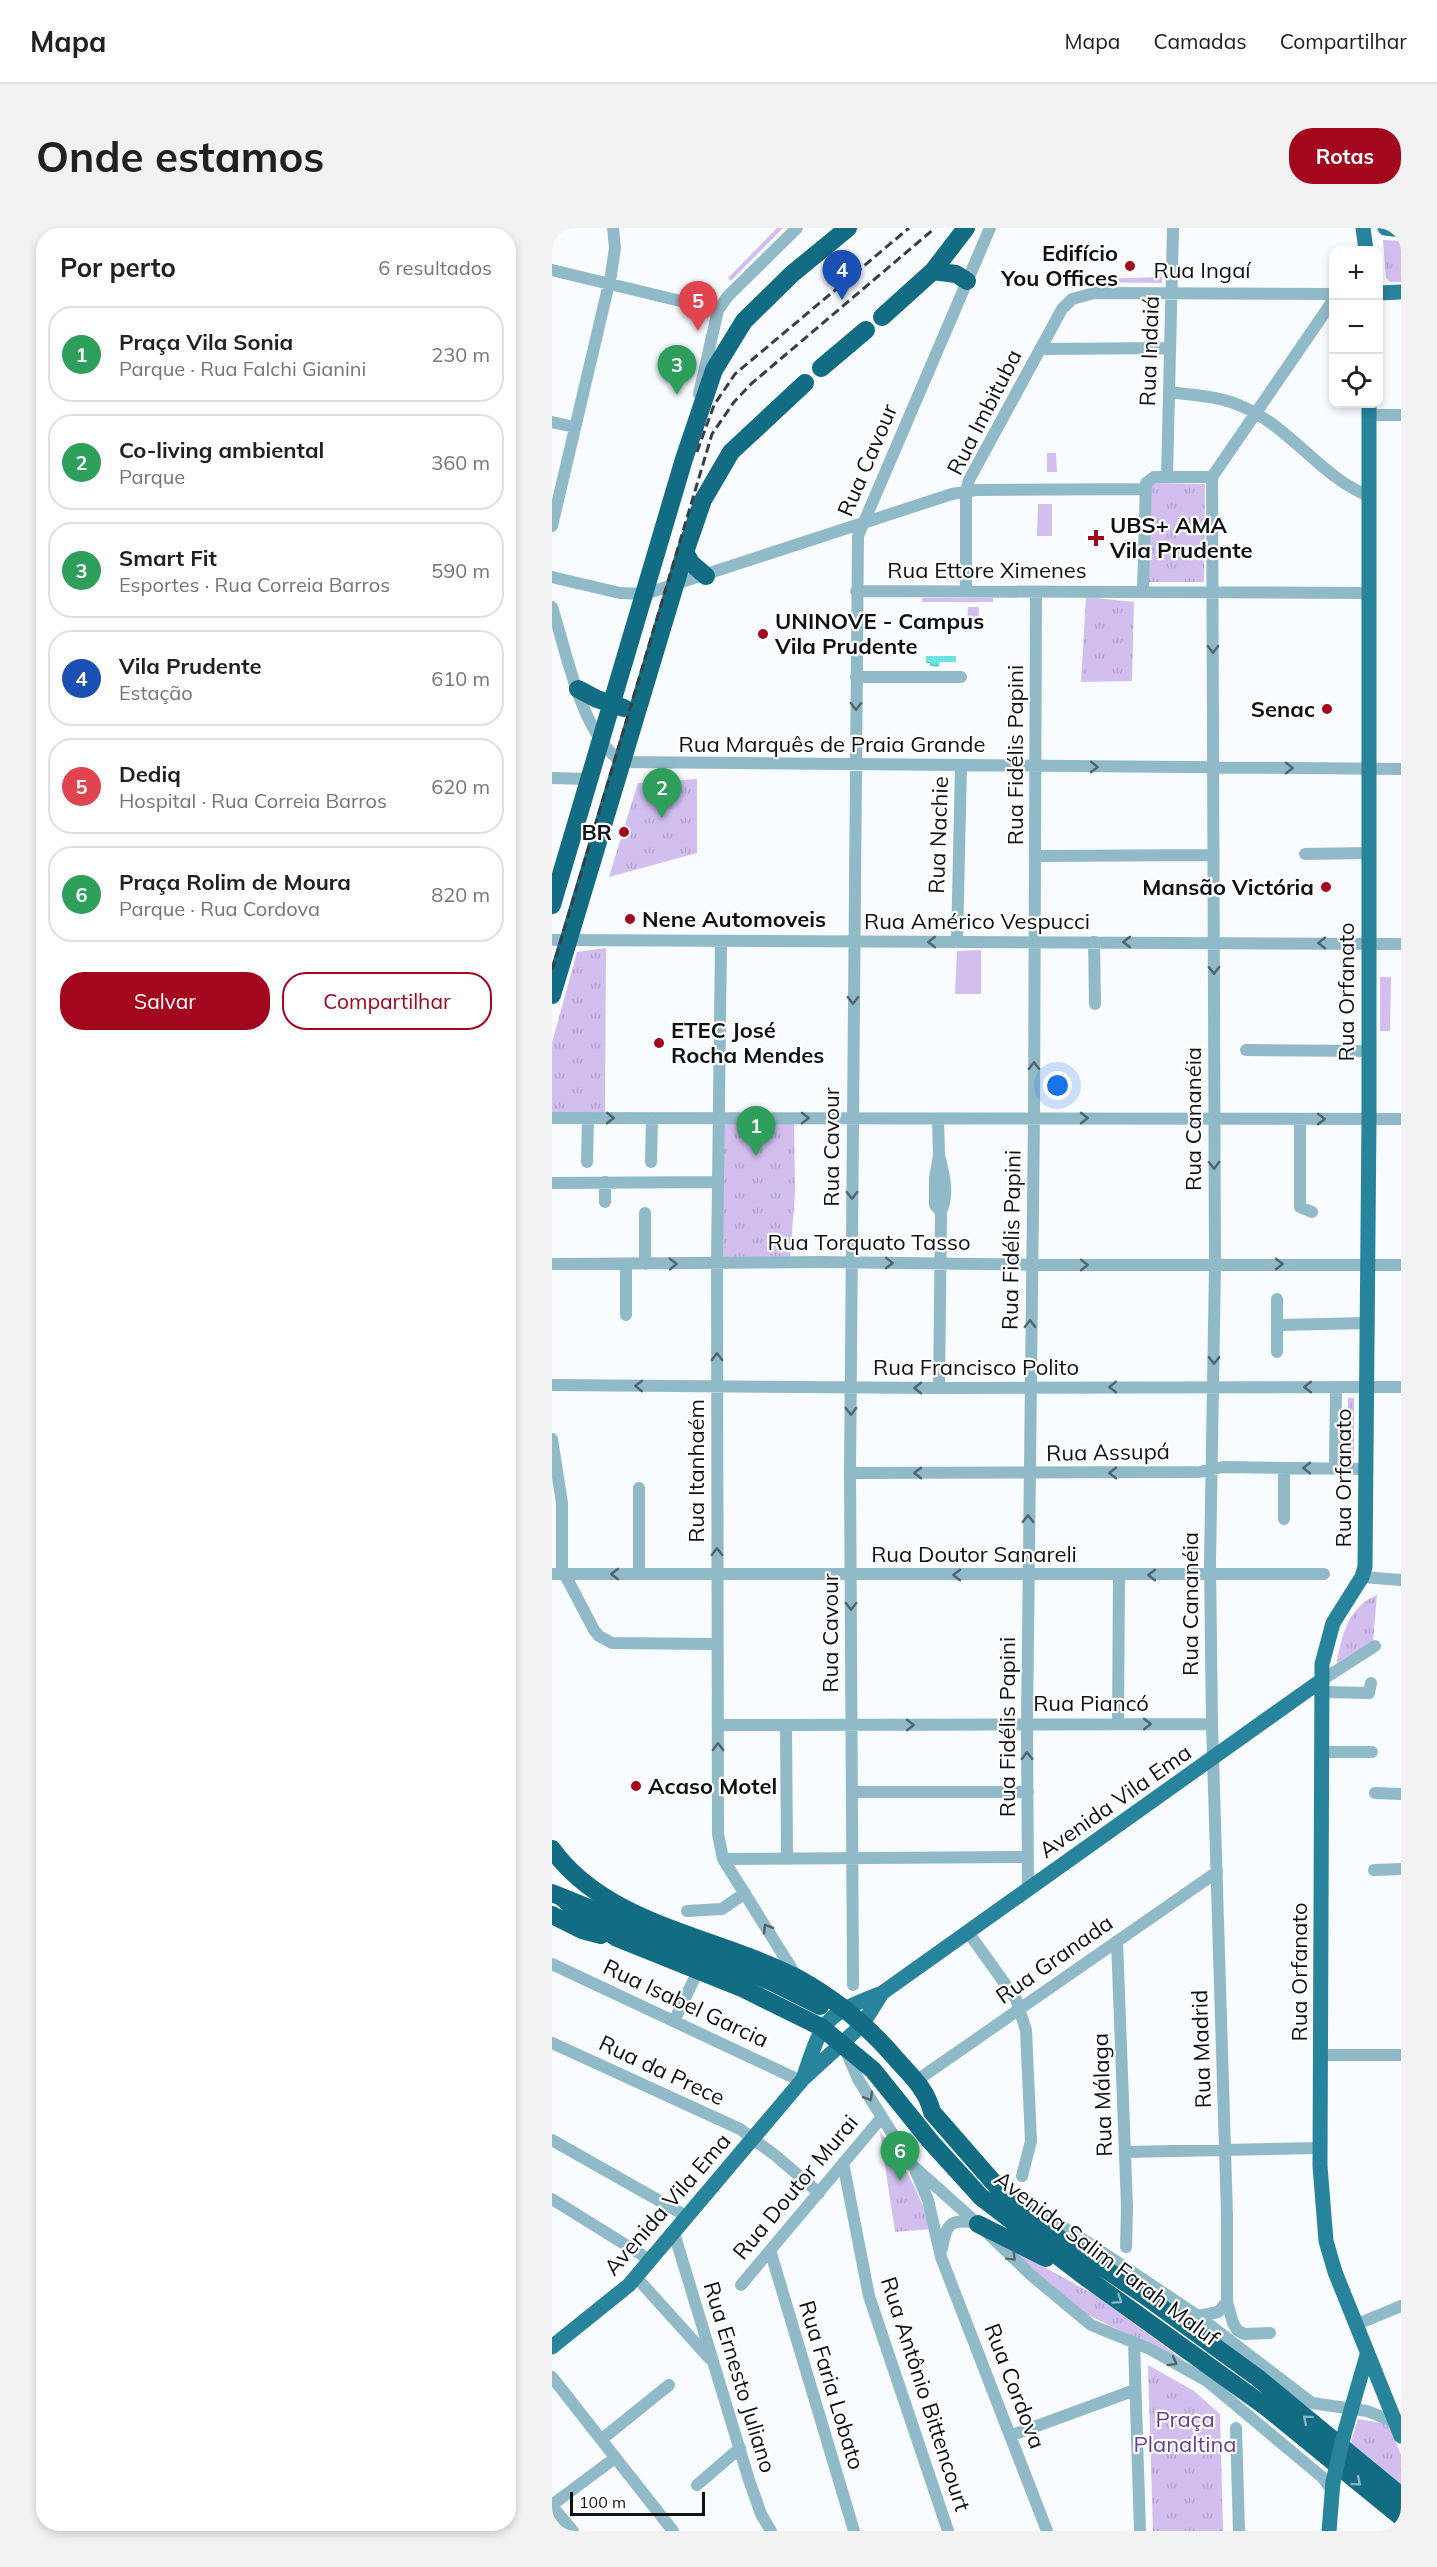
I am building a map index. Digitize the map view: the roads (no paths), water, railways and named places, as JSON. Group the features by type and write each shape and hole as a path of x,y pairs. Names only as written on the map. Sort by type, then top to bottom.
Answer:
{"highway":[{"path":"552,905 684,459 714,370 744,321 775,289 848,228"},
{"path":"882,317 933,271 966,228"},
{"path":"933,271 956,274 967,281"},
{"path":"821,368 866,330"},
{"path":"552,995 560,941 622,762 685,552 703,500 731,452 805,383"},
{"path":"685,552 706,576"},
{"path":"578,689 637,713"},
{"path":"552,1849 572,1873 609,1901 797,1978 832,2017"},
{"path":"552,1886 576,1911 617,1938"},
{"path":"552,1893 810,1999 881,2057 920,2102 932,2112"},
{"path":"552,1915 582,1930 617,1938 791,2011 832,2017"},
{"name":"Avenida Salim Farah Maluf","path":"853,2034 887,2048 928,2095 932,2112 1008,2199 1056,2237 1144,2295 1258,2378 1401,2496"},
{"name":"Avenida Salim Farah Maluf","path":"853,2034 873,2070 931,2142 981,2197 1071,2266 1256,2400 1401,2517"},
{"path":"978,2224 1040,2256 1071,2266"}],"main road":[{"path":"1363,228 1365,246"},
{"path":"1386,228 1401,230"},
{"path":"1383,292 1401,292"},
{"name":"Rua Orfanato","path":"1369,409 1369,1119 1365,1567 1362,1577 1333,1623 1326,1644 1322,1686 1320,2148 1326,2241 1355,2325 1398,2429"},
{"name":"Avenida Vila Ema","path":"802,2080 832,2017 882,1992 1212,1760 1322,1686"},
{"name":"Avenida Vila Ema","path":"554,2344 636,2277 802,2080 853,2034 882,1992"},
{"path":"1329,2531 1332,2485 1367,2355"}],"street":[{"path":"552,526 609,284 615,248 612,228"},
{"path":"684,459 682,449 718,310 728,296 797,228"},
{"name":"Rua Cavour","path":"853,1985 850,1473 858,536 862,522 990,228"},
{"name":"Rua Indaiá","path":"1167,476 1173,228"},
{"path":"552,270 718,310"},
{"name":"Rua Ingaí","path":"1072,299 1094,292 1329,294"},
{"name":"Rua Imbituba","path":"966,591 966,491 978,459 1062,309 1072,299"},
{"path":"1143,590 1144,489 1149,479 1167,476 1212,477 1333,300"},
{"path":"1040,349 1170,348"},
{"path":"1169,392 1223,400 1255,413 1352,489 1369,496"},
{"path":"1369,409 1401,415"},
{"path":"552,422 575,427"},
{"name":"Rua Cananéia","path":"1212,477 1215,1264 1210,1575 1212,1760"},
{"path":"555,580 620,593 645,594 706,576 927,499 966,491 1144,489"},
{"name":"Rua Ettore Ximenes","path":"856,591 1143,590 1369,593"},
{"name":"Rua Fidélis Papini","path":"1028,1890 1029,1388 1034,1118 1036,592"},
{"path":"552,607 592,726 601,742 622,762"},
{"path":"856,677 961,677"},
{"name":"Rua Marquês de Praia Grande","path":"622,762 1401,769"},
{"name":"Rua Nachie","path":"957,942 961,766"},
{"path":"552,778 590,779"},
{"path":"1305,854 1368,853"},
{"path":"1035,856 1213,855"},
{"name":"Rua Américo Vespucci","path":"560,941 1401,944"},
{"name":"Rua Itanhaém","path":"721,942 717,1263 718,1834 723,1859 797,1978"},
{"path":"1094,942 1095,1004"},
{"path":"1246,1050 1368,1051"},
{"path":"587,1162 588,1118"},
{"path":"651,1162 652,1118"},
{"path":"552,1119 1401,1119"},
{"path":"938,1119 939,1155 945,1179 945,1202 941,1212 939,1388"},
{"path":"1300,1119 1300,1207 1312,1212"},
{"path":"605,1182 606,1202"},
{"path":"552,1183 718,1182"},
{"path":"645,1213 645,1264"},
{"name":"Rua Torquato Tasso","path":"552,1264 851,1262 1030,1265 1401,1265"},
{"path":"626,1264 626,1315"},
{"path":"1277,1299 1277,1352"},
{"path":"1278,1325 1367,1323"},
{"name":"Rua Francisco Polito","path":"552,1385 851,1388 1401,1387"},
{"path":"1335,1468 1336,1387"},
{"path":"552,1439 562,1503 561,1563 594,1630 605,1640 622,1643 717,1644"},
{"path":"1284,1468 1284,1519"},
{"name":"Rua Assupá","path":"850,1473 1366,1469"},
{"path":"639,1488 639,1574"},
{"name":"Rua Doutor Sanareli","path":"552,1574 1324,1574"},
{"path":"1118,1724 1119,1575"},
{"path":"1362,1577 1401,1580"},
{"name":"Avenida Vila Ema","path":"1322,1686 1375,1646"},
{"path":"1322,1686 1369,1693 1371,1683"},
{"name":"Rua Piancó","path":"718,1725 1212,1724"},
{"path":"786,1725 787,1857"},
{"path":"1322,1752 1372,1752"},
{"name":"Rua Madrid","path":"1212,1760 1226,2150 1227,2302 1237,2330 1244,2334 1270,2333"},
{"path":"852,1792 1028,1792"},
{"path":"1375,1793 1401,1794"},
{"path":"723,1859 1028,1857"},
{"path":"1374,1870 1401,1869"},
{"name":"Rua Granada","path":"916,2082 1217,1872"},
{"path":"687,1911 722,1908 746,1893"},
{"path":"968,1932 1020,2008 1026,2030 1031,2141 1022,2176"},
{"name":"Rua Málaga","path":"1117,1941 1126,2247"},
{"name":"Rua Isabel Garcia","path":"552,1964 675,2019 802,2080"},
{"path":"675,2019 698,1971"},
{"path":"853,2034 858,2079 912,2165 978,2224 1031,2276 1091,2325 1134,2343 1207,2381 1332,2485"},
{"name":"Rua da Prece","path":"552,2043 737,2128 754,2138 819,2193"},
{"path":"1321,2055 1401,2055"},
{"name":"Rua Doutor Murai","path":"741,2284 882,2117"},
{"path":"552,2140 688,2217"},
{"path":"1125,2152 1320,2148"},
{"name":"Rua Antônio Bittencourt","path":"843,2163 869,2296 948,2531"},
{"name":"Rua Cordova","path":"912,2165 928,2200 941,2256 1047,2531"},
{"path":"552,2199 650,2260"},
{"name":"Avenida Salim Farah Maluf","path":"1008,2199 1075,2234 1198,2316 1312,2403 1367,2411 1398,2429"},
{"path":"941,2256 945,2232 952,2223 957,2221 978,2224"},
{"name":"Rua Ernesto Juliano","path":"674,2233 761,2514 771,2531"},
{"name":"Rua Faria Lobato","path":"770,2250 854,2531"},
{"path":"636,2277 712,2361"},
{"path":"1198,2316 1218,2312 1227,2302"},
{"path":"1355,2325 1401,2306"},
{"path":"1134,2343 1140,2531"},
{"path":"552,2377 673,2531"},
{"path":"602,2439 669,2385"},
{"path":"1011,2435 1135,2390"},
{"path":"1236,2427 1239,2531"},
{"path":"697,2485 740,2448"},
{"path":"573,2531 552,2506 615,2458"}],"water":[{"path":"926,656 956,656 956,662 940,662 939,667 930,666 930,663 926,663"}],"railway":[{"path":"697,452 714,405 735,374 909,228"},
{"path":"552,970 712,434 734,402 751,384 935,228"}],"place":[{"name":"Edifício You Offices","path":"1130,266"},
{"name":"Vila Prudente","path":"842,300"},
{"name":"Dediq","path":"698,331"},
{"name":"Smart Fit","path":"677,395"},
{"name":"UBS+ AMA Vila Prudente","path":"1096,538"},
{"name":"UNINOVE - Campus Vila Prudente","path":"763,634"},
{"name":"Senac","path":"1327,709"},
{"name":"Co-living ambiental","path":"662,818"},
{"name":"BR","path":"624,832"},
{"name":"Mansão Victória","path":"1326,887"},
{"name":"Nene Automoveis","path":"630,919"},
{"name":"ETEC José Rocha Mendes","path":"659,1043"},
{"name":"Praça Vila Sonia","path":"756,1156"},
{"name":"Acaso Motel","path":"636,1786"},
{"name":"Praça Rolim de Moura","path":"900,2181"}],"park label":[{"name":"Praça Planaltina","path":"1185,2432"}]}
